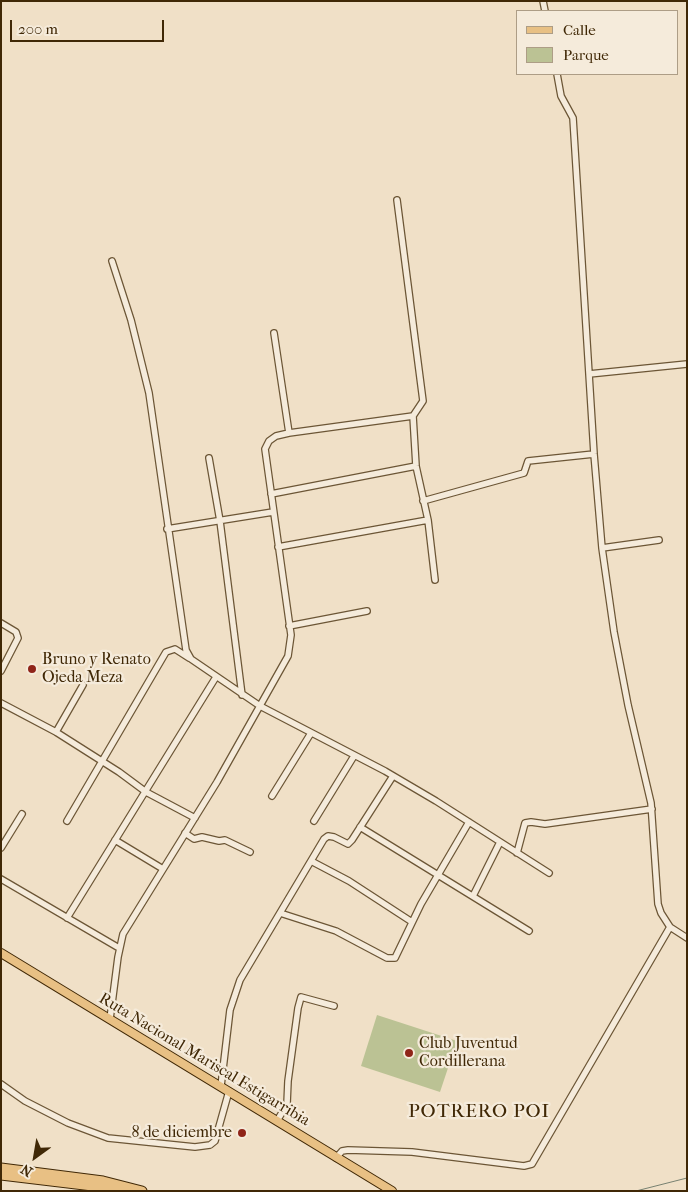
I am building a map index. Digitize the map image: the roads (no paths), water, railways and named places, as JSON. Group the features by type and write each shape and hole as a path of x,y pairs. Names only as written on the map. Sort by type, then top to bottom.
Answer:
{"highway":[{"path":"1,1168 103,1181 142,1191"},
{"path":"1,1175 101,1187 116,1191"}],"main road":[{"name":"Ruta Nacional Mariscal Estigarribia","path":"1,953 229,1090 392,1191"}],"street":[{"path":"557,75 561,96 574,118 594,454 602,548 614,632 626,696 652,809 658,904 661,914 670,927 687,938"},
{"path":"110,1019 119,948 123,934 195,818 288,656 289,626 265,449 276,436 289,433 413,416 423,401 397,200"},
{"path":"112,261 131,320 149,393 167,529 186,650 191,659"},
{"path":"274,333 289,433"},
{"path":"589,374 687,364"},
{"path":"413,416 416,466 428,520 435,580"},
{"path":"423,501 524,473 528,461 594,454"},
{"path":"209,458 220,521 242,695"},
{"path":"271,494 416,466"},
{"path":"167,529 273,512"},
{"path":"278,547 428,520"},
{"path":"602,548 658,540"},
{"path":"289,626 367,611"},
{"path":"1,623 16,632 18,638 1,671"},
{"path":"67,821 166,652 175,649 260,706 393,776 549,873"},
{"path":"68,918 216,676"},
{"path":"56,732 83,685"},
{"path":"1,703 56,732 145,791 195,818"},
{"path":"272,796 310,733"},
{"path":"314,821 354,756"},
{"path":"221,1086 230,1010 240,980 324,839 328,836 334,837 348,844 393,776"},
{"path":"517,853 525,823 545,824 652,809"},
{"path":"1,848 22,814"},
{"path":"280,913 336,932 387,958 395,958 420,904 469,822"},
{"path":"360,828 529,931"},
{"path":"185,833 194,839 202,837 219,841 225,840 250,852"},
{"path":"115,840 163,869"},
{"path":"473,896 500,842"},
{"path":"311,861 349,881 412,922"},
{"path":"1,879 119,948"},
{"path":"336,1158 342,1151 348,1150 412,1152 524,1166 532,1164 670,927"},
{"path":"277,1121 287,1104 288,1080 301,997 334,1006"},
{"path":"1,1084 25,1101 68,1123 108,1138 195,1147 210,1145 215,1140 229,1090"}],"waterway":[{"path":"636,1191 687,1178"}],"place":[{"name":"Bruno y Renato Ojeda Meza","path":"32,669"},
{"name":"Club Juventud Cordillerana","path":"409,1053"},
{"name":"8 de diciembre","path":"242,1133"}],"district":[{"name":"POTRERO POI","path":"479,1112"}]}
